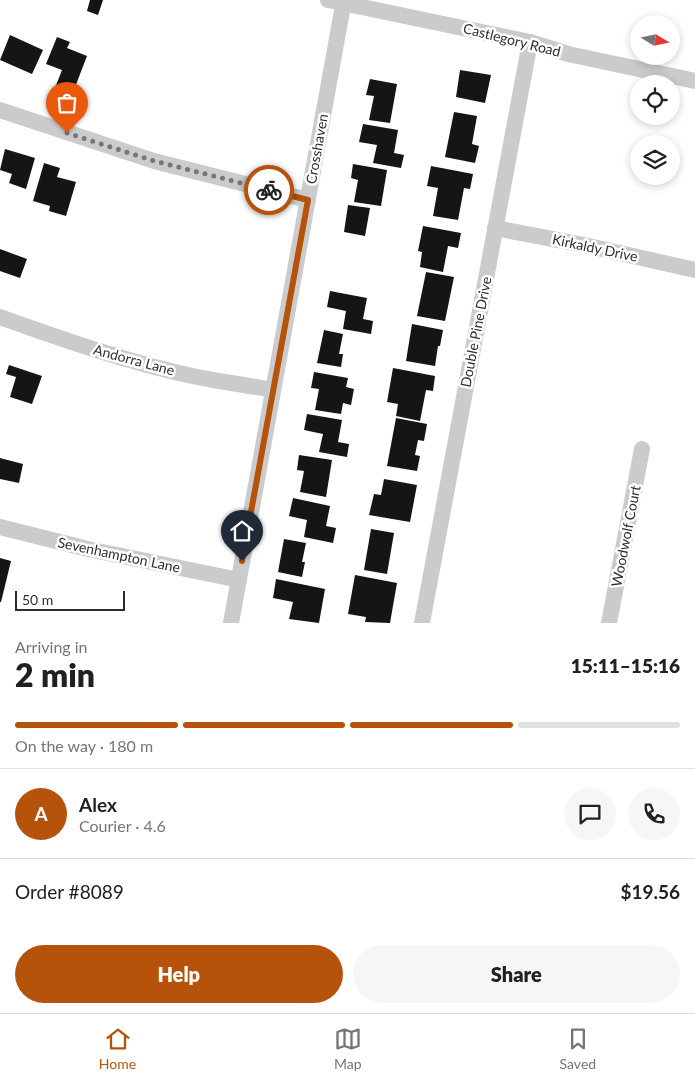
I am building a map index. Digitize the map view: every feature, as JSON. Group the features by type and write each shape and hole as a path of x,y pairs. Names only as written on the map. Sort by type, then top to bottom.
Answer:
{"street":[{"name":"Castlegory Road","path":"339,1 530,42 568,54 695,81"},
{"name":"Crosshaven","path":"231,623 308,200 339,1"},
{"name":"Double Pine Drive","path":"422,623 530,42"},
{"path":"0,110 154,161 308,200"},
{"name":"Kirkaldy Drive","path":"496,228 584,245 695,270"},
{"name":"Andorra Lane","path":"0,317 66,341 197,377 272,390"},
{"name":"Woodwolf Court","path":"609,623 642,449"},
{"name":"Sevenhampton Lane","path":"0,527 88,549 239,580"}],"building":[{"path":"90,0 103,0 98,15 87,11"},
{"path":"10,35 43,50 32,74 0,60"},
{"path":"57,37 70,42 67,48 87,56 72,95 55,88 62,70 46,64"},
{"path":"460,70 491,75 485,103 456,97"},
{"path":"370,79 397,84 390,123 369,120 374,96 366,95"},
{"path":"454,112 477,116 472,144 479,146 475,163 445,157"},
{"path":"363,124 398,130 394,153 404,155 401,168 373,163 377,145 359,142"},
{"path":"5,149 35,158 26,189 9,183 12,174 0,170"},
{"path":"44,163 60,168 57,177 76,182 66,216 49,211 50,206 33,201"},
{"path":"353,164 387,170 381,206 354,202 358,180 351,178"},
{"path":"431,166 473,174 470,189 464,188 458,220 433,216 438,188 427,186"},
{"path":"348,205 370,208 365,236 344,232"},
{"path":"423,226 461,233 458,248 448,246 443,272 420,267 422,252 418,251"},
{"path":"0,249 27,259 20,278 0,271"},
{"path":"426,272 454,277 445,321 417,316"},
{"path":"330,291 367,298 363,319 373,321 371,334 343,329 346,311 327,307"},
{"path":"412,324 443,330 435,366 406,361"},
{"path":"324,330 343,334 339,354 343,354 341,367 317,363"},
{"path":"9,365 42,376 32,404 10,397 16,377 6,374"},
{"path":"393,368 435,376 433,391 426,390 420,421 396,416 398,404 387,402"},
{"path":"314,372 348,378 346,387 354,389 351,405 343,403 341,414 315,410 319,389 311,388"},
{"path":"307,414 342,420 338,442 349,444 347,457 319,452 323,434 304,430"},
{"path":"396,418 427,424 424,441 418,440 415,455 420,456 417,471 387,466"},
{"path":"299,455 332,460 326,497 300,492 304,471 297,470"},
{"path":"0,458 23,464 19,483 0,479"},
{"path":"384,479 417,485 410,522 369,515 374,494 381,495"},
{"path":"293,498 330,506 326,526 336,528 333,543 304,537 307,520 289,516"},
{"path":"371,529 394,533 387,574 364,570"},
{"path":"284,539 306,543 302,562 305,562 302,577 278,572"},
{"path":"0,558 11,561 1,602 0,602"},
{"path":"355,575 397,583 390,623 365,622 366,617 348,614"},
{"path":"276,579 325,589 319,623 289,619 293,602 273,598"}],"way so far":[{"path":"67,133 154,161 269,190"}],"route":[{"path":"242,561 308,200 269,190"}]}
